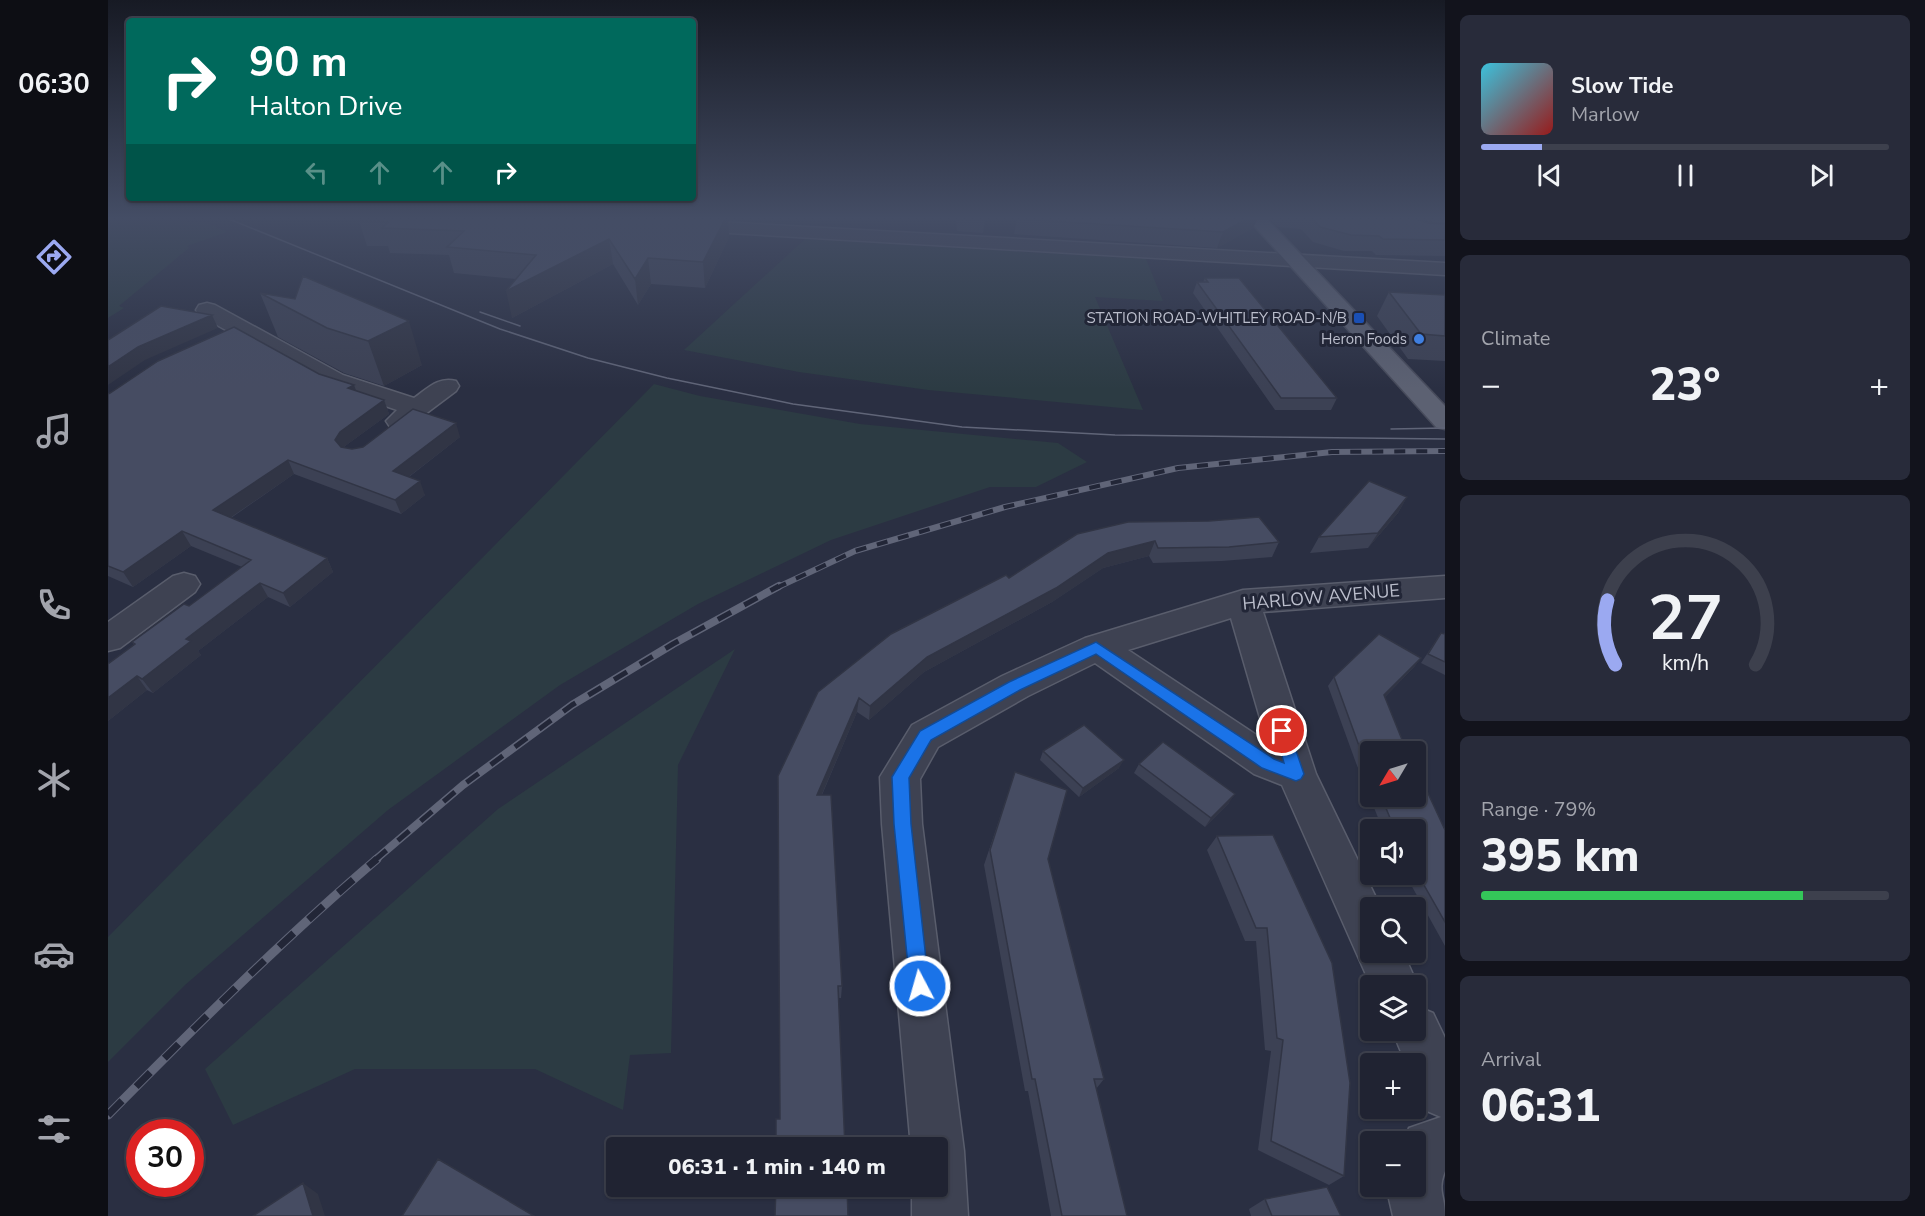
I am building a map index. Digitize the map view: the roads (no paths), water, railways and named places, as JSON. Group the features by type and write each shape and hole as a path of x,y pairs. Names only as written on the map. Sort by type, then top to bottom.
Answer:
{"main road":[{"path":"1309,276 1442,418"}],"street":[{"path":"207,310 334,380 417,408"},
{"path":"212,341 241,329"},
{"path":"383,434 447,386"},
{"path":"110,636 183,584"},
{"name":"HARLOW AVENUE","path":"936,1137 902,824 900,777 925,736 1015,686 1096,647 1243,602 1445,587"},
{"path":"1243,602 1296,774 1360,911"},
{"path":"1096,647 1268,763 1296,774"},
{"path":"1421,1041 1445,1093"},
{"path":"1426,1152 1428,1147 1445,1142"},
{"name":"HARLOW AVENUE","path":"939,1197 940,1216"},
{"path":"1416,1197 1421,1216"}],"tram line":[{"path":"369,276 500,329 588,358 667,378 793,404 962,427 1115,435 1445,439"},
{"path":"480,312 520,326"},
{"path":"1391,429 1445,428"}],"railway":[{"path":"776,588 855,551 1005,507 1178,468 1332,452 1445,451"},
{"path":"375,860 463,785 572,705 673,644 779,586"},
{"path":"108,1115 274,952 377,859"}],"place":[{"name":"STATION ROAD-WHITLEY ROAD-N/B","path":"1359,318"},
{"name":"Heron Foods","path":"1419,339"}]}
